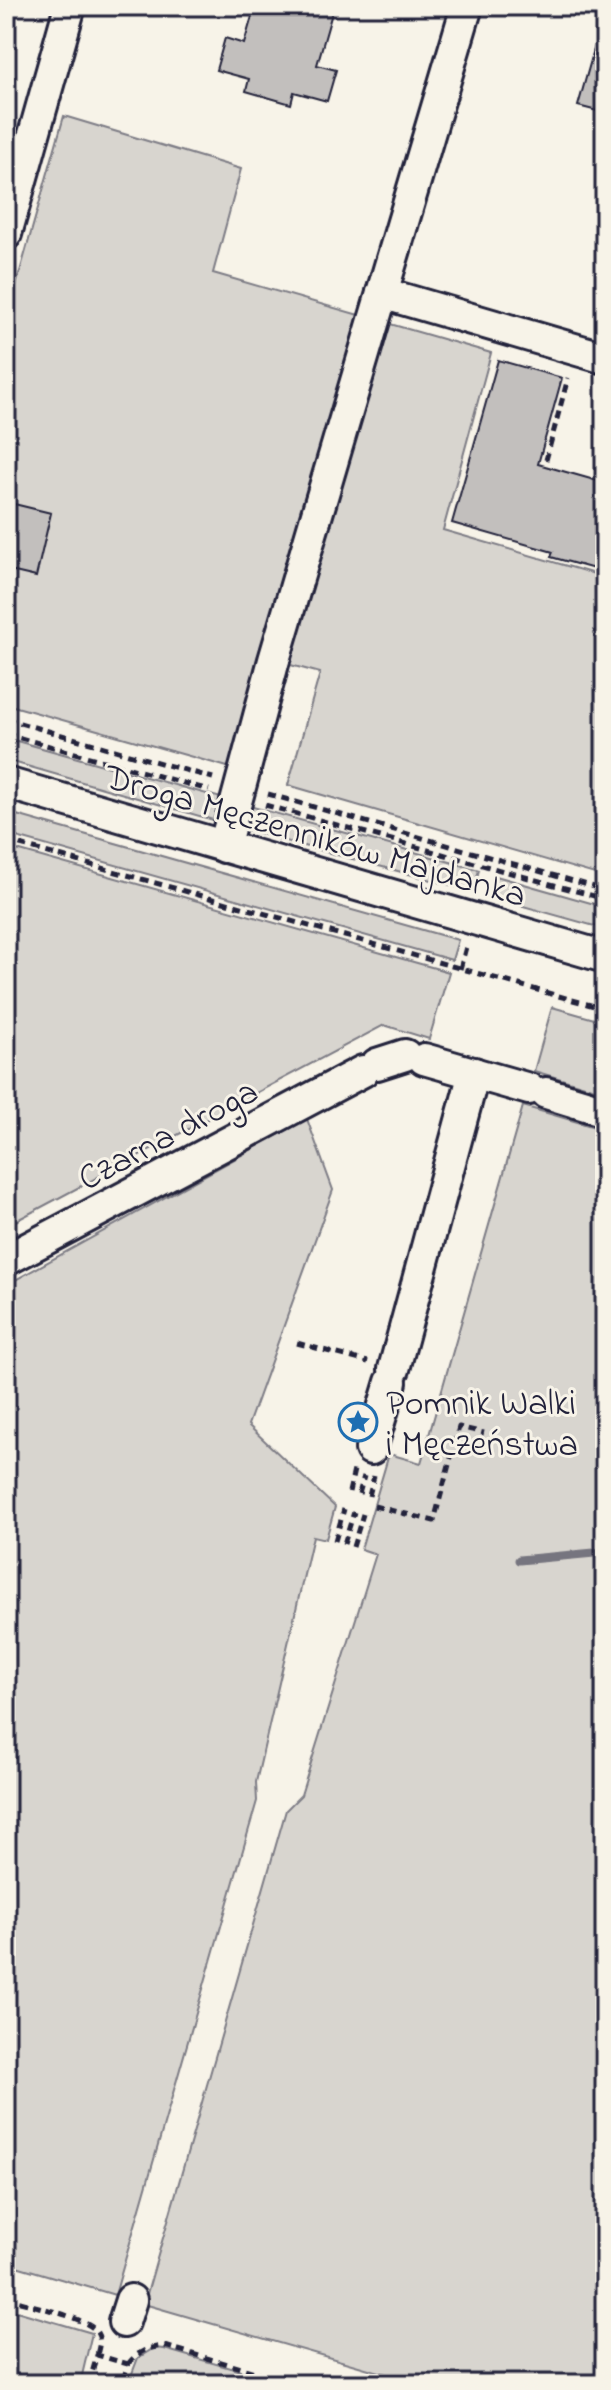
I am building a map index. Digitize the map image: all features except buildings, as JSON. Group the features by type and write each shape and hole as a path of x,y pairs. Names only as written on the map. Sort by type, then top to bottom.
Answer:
{"street":[{"path":"6,234 70,6"},
{"path":"224,847 274,660 467,6"},
{"path":"382,293 605,358"},
{"name":"Droga Męczenników Majdanka","path":"6,783 605,957"},
{"name":"Czarna droga","path":"6,1260 392,1062 474,1073"},
{"path":"371,1449 474,1073 605,1111"}],"path":[{"path":"6,34 15,6"},
{"path":"546,460 570,371"},
{"path":"6,734 218,792"},
{"path":"263,804 605,899"},
{"path":"6,841 605,1009"},
{"path":"492,858 605,890"},
{"path":"460,969 467,943"},
{"path":"297,1343 393,1376"},
{"path":"374,1506 434,1521 459,1427 484,1433"},
{"path":"335,1541 344,1509"},
{"path":"344,1544 354,1512"},
{"path":"353,1547 363,1514"},
{"path":"6,2298 87,2322 98,2334 100,2342 89,2384"},
{"path":"122,2384 128,2364 141,2351 165,2346 296,2384"},
{"path":"97,2355 128,2364"}],"shaded area":[{"path":"64,116 241,169 213,273 491,353 443,530 605,577 605,877 288,785 320,673 261,657 231,768 6,704 6,321"},
{"path":"6,738 479,870 473,891 296,844 6,760"},
{"path":"6,812 458,940 452,960 6,834"},
{"path":"6,847 449,972 429,1039 384,1025 6,1226"},
{"path":"496,876 605,907 605,929 491,897"},
{"path":"552,1007 605,1022 605,1092 534,1071"},
{"path":"523,1106 605,1130 605,2384 421,2384 144,2304 286,1810 301,1795 376,1554 361,1549 389,1454 421,1463"},
{"path":"307,1119 333,1190 248,1425 335,1507 326,1539 313,1536 256,1782 257,1801 115,2295 6,2263 6,1285"},
{"path":"6,2308 92,2333 80,2384 6,2384"},
{"path":"154,2348 286,2384 128,2384 138,2358"}],"waterway":[{"path":"519,1560 605,1552"}],"place":[{"name":"Pomnik Walki i Męczeństwa","path":"358,1422"}]}
